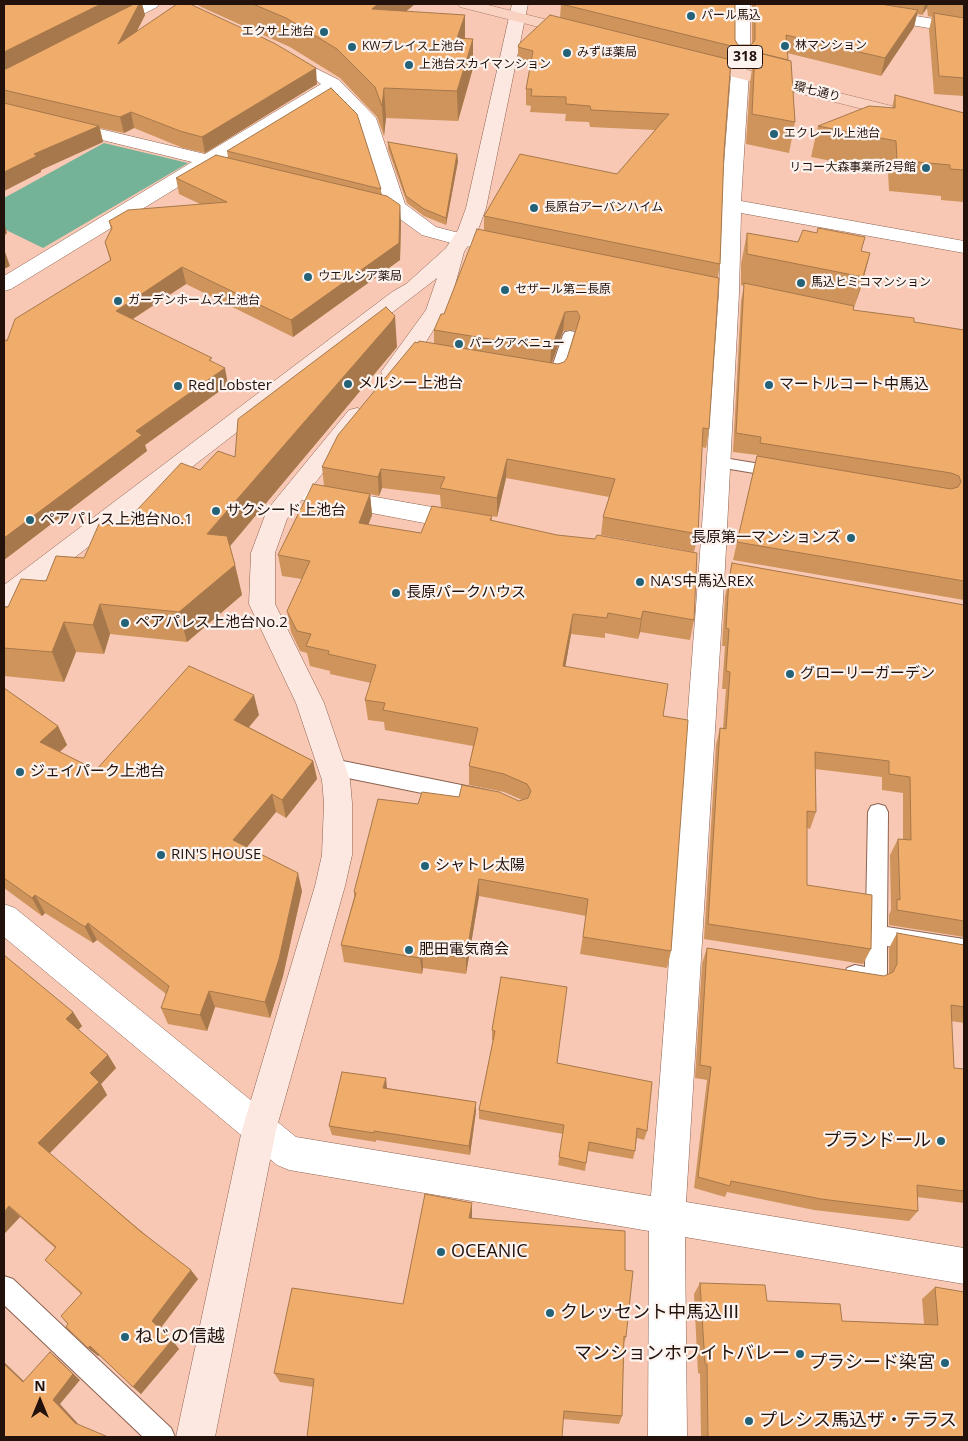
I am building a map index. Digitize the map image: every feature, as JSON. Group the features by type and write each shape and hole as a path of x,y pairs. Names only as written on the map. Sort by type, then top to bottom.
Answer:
{"main road":[{"path":"466,4 521,8 590,27"},
{"name":"環七通り","path":"723,52 741,65 762,61"},
{"name":"環七通り","path":"682,58 741,65 964,130"},
{"path":"926,103 964,112"}],"street":[{"path":"99,30 151,4"},
{"path":"667,1437 667,1215 695,949 712,567 730,292 730,205 741,65 742,4"},
{"path":"817,4 964,29"},
{"path":"195,1437 259,1130 330,886 337,855 338,791 333,767 310,703 262,604 262,553 276,516 373,395 418,352 442,296 458,246 468,230 476,208 521,8"},
{"path":"300,63 333,84 367,118 396,207"},
{"path":"4,285 333,84"},
{"path":"4,111 255,172"},
{"path":"352,196 396,207 429,231 458,246"},
{"path":"730,205 964,247"},
{"path":"4,598 383,308 413,288 458,246 485,241 504,245"},
{"path":"296,491 489,526"},
{"path":"4,918 289,1153 964,1266"}],"lane":[{"path":"529,371 557,376 570,335"},
{"path":"718,462 796,475"},
{"path":"333,767 503,802"},
{"path":"838,972 876,978 878,812"},
{"path":"877,935 964,949"},
{"path":"4,1288 162,1437"}],"green space":[{"path":"104,143 188,163 43,248 4,229 4,198"}],"building":[{"path":"4,4 101,4 4,52"},
{"path":"134,4 139,4 118,44 177,4 190,4 274,43 316,68 202,137 180,131 131,112 120,117 4,90 4,69"},
{"path":"253,4 378,4 372,9 465,15 457,38 473,39 457,91 384,88 382,106 375,87 337,49 286,18"},
{"path":"561,4 735,4 735,40 738,45 751,45 755,40 755,4 880,4 918,10 885,58 786,35 788,60"},
{"path":"934,13 964,18 964,78 939,76"},
{"path":"550,15 731,60 724,152 720,264 484,216 520,154 617,174 669,114 591,110 590,106 566,104 566,97 531,96 532,89 526,89 533,51 518,47"},
{"path":"755,52 791,61 795,122 752,114"},
{"path":"331,88 357,114 381,189 227,151"},
{"path":"895,95 964,113 964,170 950,169 950,165 897,160 896,141 818,126 869,106 895,108"},
{"path":"4,103 99,126 34,154 37,156 4,172"},
{"path":"388,142 457,154 446,218 424,209 406,196"},
{"path":"216,155 387,196 400,205 399,243 291,320 182,267 116,311 212,358 209,360 225,368 136,431 142,435 4,538 4,339 7,341 15,319 111,260 105,242 112,228 109,221 128,210 227,202 176,178"},
{"path":"818,228 865,237 861,251 870,253 863,277 747,254 747,233 798,242 803,230 817,233"},
{"path":"477,229 719,278 709,429 703,428 698,534 603,517 615,479 507,459 497,498 440,488 445,477 381,469 378,477 322,467 338,435 415,342 418,343 419,341 558,364 564,362 567,358 580,317 577,311 565,312 551,349 434,330 441,314 444,314"},
{"path":"744,283 854,306 853,310 914,318 914,322 964,330 964,581 737,542 757,456 951,489 958,487 961,482 959,476 951,473 760,443 761,437 736,433"},
{"path":"386,307 395,316 392,321 207,534 227,536 235,565 179,612 100,604 93,625 64,622 52,652 4,648 4,607 8,607 21,579 46,581 56,556 84,558 99,524 122,526 181,463 200,470 218,451 235,457 238,419"},
{"path":"313,484 370,494 359,523 421,533 432,506 492,516 490,520 557,535 595,539 597,535 697,553 694,620 643,611 641,619 608,613 607,618 573,614 563,666 668,684 663,716 688,720 671,951 583,937 588,899 479,879 466,958 422,951 420,958 341,945 356,893 354,892 378,799 418,804 422,792 459,797 462,785 499,792 519,801 528,798 531,791 527,784 504,774 469,766 478,728 383,710 385,703 365,700 376,665 328,654 329,651 306,646 311,634 297,631 287,611 310,561 278,555"},
{"path":"732,563 964,605 964,921 897,910 897,899 900,900 898,839 911,840 910,777 889,774 889,761 815,752 816,812 807,811 807,885 872,895 871,949 708,924 720,728 726,729 730,672 726,671 729,629 726,628 729,579"},
{"path":"189,666 254,695 234,720 313,761 282,800 272,794 233,840 298,873 279,959 265,1002 209,991 200,1015 161,1008 169,986 88,923 85,927 35,895 32,898 4,878 4,688 58,726 40,742 96,770"},
{"path":"897,933 964,945 964,1007 951,1005 954,1068 964,1069 964,1191 917,1185 918,1211 821,1199 731,1181 730,1186 698,1177 711,1067 700,1065 707,948 884,976 893,972 897,964"},
{"path":"4,955 73,1012 66,1019 108,1055 90,1073 99,1082 38,1143 140,1231 191,1270 152,1321 172,1340 133,1387 90,1346 88,1348 66,1327 68,1324 61,1316 82,1293 45,1260 56,1247 9,1206 4,1212"},
{"path":"501,977 567,987 557,1063 652,1082 647,1131 637,1128 635,1151 589,1142 586,1163 559,1157 564,1125 479,1110 495,1031 492,1030"},
{"path":"342,1072 386,1078 383,1088 476,1102 469,1146 329,1126"},
{"path":"425,1194 472,1203 469,1218 625,1231 625,1270 633,1271 626,1337 624,1336 622,1416 564,1411 562,1437 307,1437 314,1379 274,1373 292,1288 403,1304"},
{"path":"700,1283 765,1285 767,1301 840,1304 842,1321 938,1325 935,1287 964,1292 964,1437 708,1437 707,1364 705,1364"},
{"path":"50,1352 73,1374 53,1400 75,1423 108,1437 4,1437 4,1364 23,1382"}],"place":[{"name":"パール馬込","path":"691,16"},
{"name":"エクサ上池台","path":"324,32"},
{"name":"林マンション","path":"785,46"},
{"name":"KWプレイス上池台","path":"352,47"},
{"name":"みずほ薬局","path":"567,53"},
{"name":"上池台スカイマンション","path":"409,65"},
{"name":"エクレール上池台","path":"774,134"},
{"name":"リコー大森事業所2号館","path":"926,168"},
{"name":"長原台アーバンハイム","path":"534,208"},
{"name":"ウエルシア薬局","path":"308,277"},
{"name":"馬込ヒミコマンション","path":"801,283"},
{"name":"セザール第二長原","path":"505,290"},
{"name":"ガーデンホームズ上池台","path":"118,301"},
{"name":"パークアベニュー","path":"459,344"},
{"name":"メルシー上池台","path":"348,384"},
{"name":"マートルコート中馬込","path":"769,385"},
{"name":"Red Lobster","path":"178,386"},
{"name":"サクシード上池台","path":"216,511"},
{"name":"ペアパレス上池台No.1","path":"30,520"},
{"name":"長原第一マンションズ","path":"851,538"},
{"name":"NA'S中馬込REX","path":"640,582"},
{"name":"長原パークハウス","path":"396,593"},
{"name":"ペアパレス上池台No.2","path":"125,623"},
{"name":"グローリーガーデン","path":"790,674"},
{"name":"ジェイパーク上池台","path":"20,772"},
{"name":"RIN'S HOUSE","path":"161,855"},
{"name":"シャトレ太陽","path":"425,866"},
{"name":"肥田電気商会","path":"409,950"},
{"name":"プランドール","path":"941,1141"},
{"name":"OCEANIC","path":"441,1252"},
{"name":"クレッセント中馬込Ⅲ","path":"550,1313"},
{"name":"ねじの信越","path":"125,1337"},
{"name":"マンションホワイトバレー","path":"800,1354"},
{"name":"プラシード染宮","path":"945,1363"},
{"name":"プレシス馬込ザ・テラス","path":"749,1421"}]}
